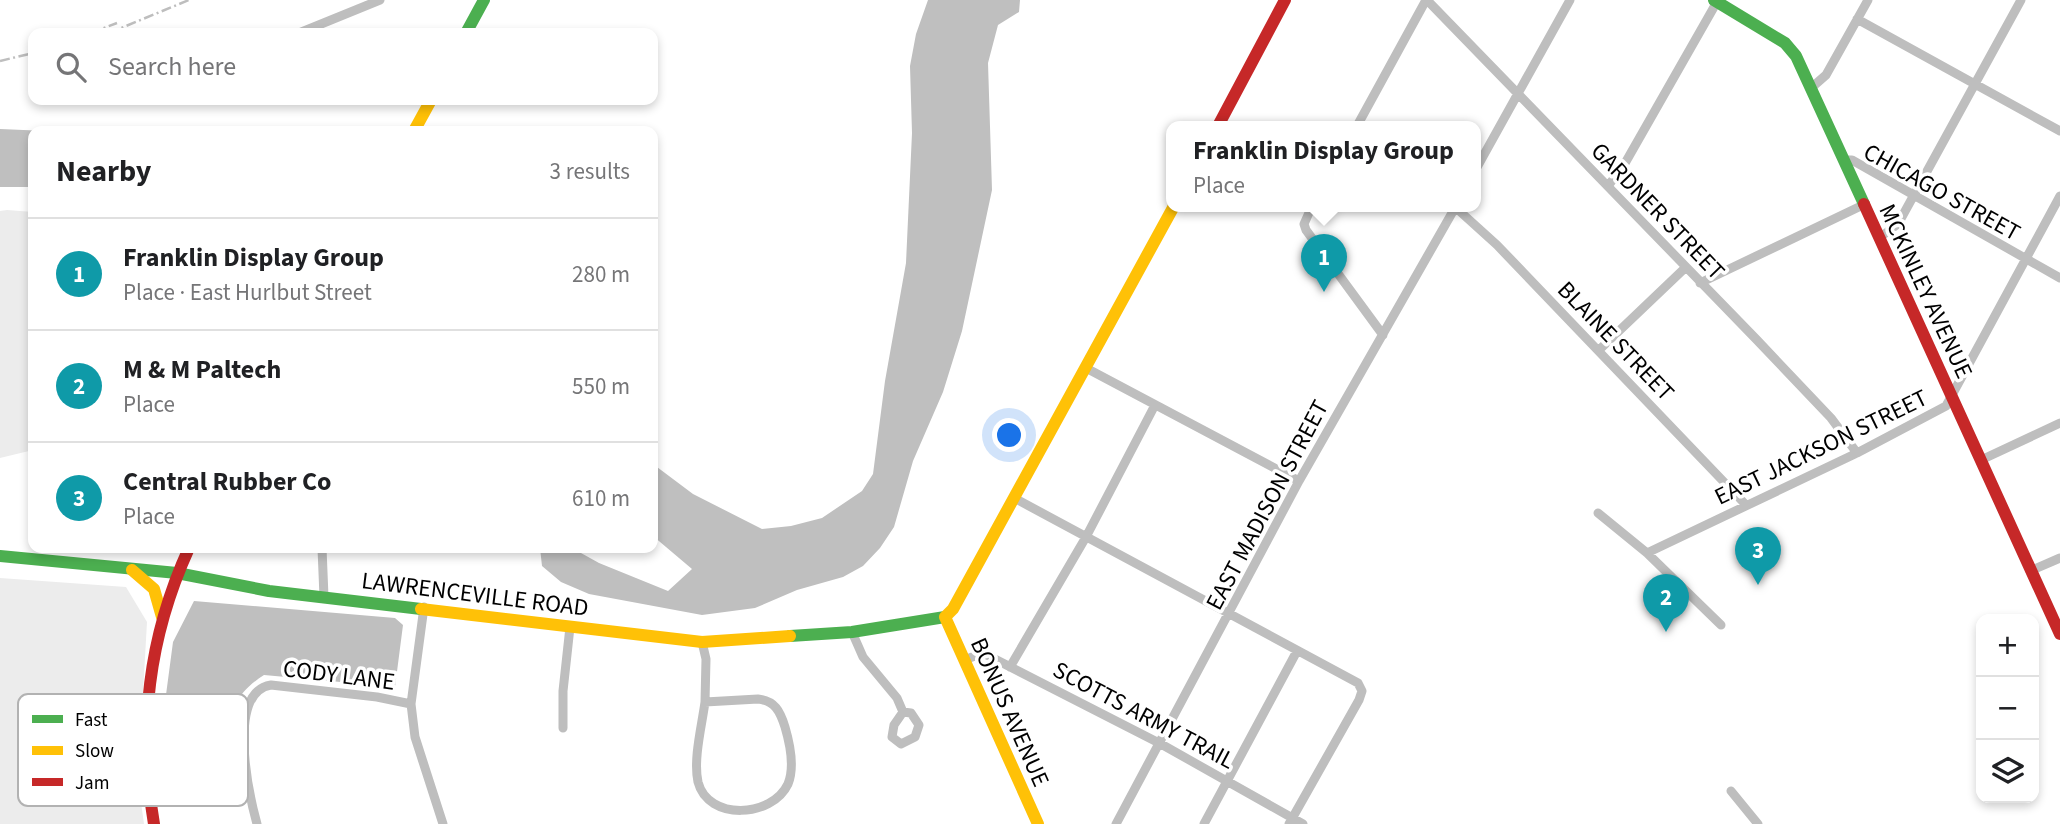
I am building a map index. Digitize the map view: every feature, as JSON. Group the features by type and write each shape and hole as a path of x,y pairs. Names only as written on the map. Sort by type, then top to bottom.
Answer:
{"street":[{"path":"311,28 380,0"},
{"path":"469,28 484,0"},
{"path":"1221,121 1285,0"},
{"path":"1360,121 1427,0"},
{"name":"GARDNER STREET","path":"1427,0 1831,418 1857,453"},
{"path":"1481,160 1570,0"},
{"path":"1608,186 1624,165 1716,0"},
{"name":"MCKINLEY AVENUE","path":"1716,0 1785,43 1796,56 2060,634"},
{"path":"1810,89 1826,75 1868,0"},
{"path":"1879,238 1898,224 2021,0"},
{"path":"1857,19 2060,131"},
{"path":"417,126 428,105"},
{"name":"CHICAGO STREET","path":"1843,160 1852,160 2060,278"},
{"name":"EAST JACKSON STREET","path":"1647,552 1939,413 1953,398 1958,382 2060,196"},
{"path":"1700,283 1863,205"},
{"path":"945,617 953,609 1016,499 1171,212"},
{"path":"1309,212 1304,224 1306,230 1383,335"},
{"name":"EAST MADISON STREET","path":"1116,824 1230,614 1298,481 1452,212"},
{"name":"BLAINE STREET","path":"1461,212 1497,245 1746,505"},
{"path":"1599,350 1685,268"},
{"path":"1086,368 1298,481"},
{"path":"1010,667 1086,537 1155,405"},
{"path":"1981,460 2060,423"},
{"path":"1016,499 1346,675 1361,688 1359,700 1290,821"},
{"path":"1598,513 1647,552 1721,625"},
{"path":"146,694 163,618 177,573 187,553"},
{"path":"322,553 324,597"},
{"name":"LAWRENCEVILLE ROAD","path":"0,556 177,573 270,591 425,607 702,642 852,632 945,617"},
{"path":"2030,571 2060,558"},
{"path":"129,568 151,582 157,593 163,618"},
{"path":"425,607 411,704 415,737 443,824"},
{"name":"BONUS AVENUE","path":"945,617 1038,824"},
{"path":"563,728 563,691 570,627"},
{"path":"852,632 863,657 897,698 902,712"},
{"path":"702,642 706,659 705,702 697,779 706,797 721,808 734,811 768,803 778,797 787,785 792,765 788,736 778,708 758,699 705,702"},
{"path":"1204,824 1297,651"},
{"name":"SCOTTS ARMY TRAIL","path":"964,660 983,653 1161,744 1290,821 1303,824"},
{"name":"CODY LANE","path":"248,714 251,700 263,687 364,695 411,704"},
{"path":"1731,791 1758,824"},
{"name":"CODY LANE","path":"248,792 257,824"},
{"path":"151,806 154,824"}],"shaded area":[{"path":"928,0 1020,0 1019,12 998,25 988,63 992,190 962,331 943,392 913,461 894,527 880,548 863,566 843,577 797,590 755,608 702,615 589,594 561,582 542,566 541,553 581,553 668,591 692,569 658,540 658,468 693,494 762,529 791,526 822,518 862,491 873,474 885,381 906,263 912,133 910,66 916,34"},
{"path":"0,129 28,130 28,187 0,187"},
{"path":"0,211 28,212 28,451 0,458"},
{"path":"0,578 126,587 147,622 143,694 18,694 18,806 141,806 144,824 0,824"},
{"path":"194,601 395,618 403,625 395,687 264,675 242,694 166,694 173,642"}],"railway":[{"path":"121,28 189,0"},
{"path":"104,28 117,23"},
{"path":"0,61 28,54"}],"traffic: fast":[{"path":"469,28 484,0"},
{"path":"1714,0 1785,43 1796,56 1864,204"},
{"path":"0,556 177,573 269,591 421,609"},
{"path":"790,636 852,632 945,617"}],"traffic: slow":[{"path":"417,126 428,105"},
{"path":"945,617 953,609 1171,212"},
{"path":"132,570 154,589 162,617"},
{"path":"421,609 702,642 790,636"},
{"path":"945,617 1038,824"}],"traffic: jam":[{"path":"1221,121 1285,0"},
{"path":"1864,204 2060,634"},
{"path":"149,694 164,615 187,553"},
{"path":"152,806 154,824"}],"place":[{"name":"Franklin Display Group","path":"1324,292"},
{"name":"Central Rubber Co","path":"1758,585"},
{"name":"M & M Paltech","path":"1666,632"}]}
